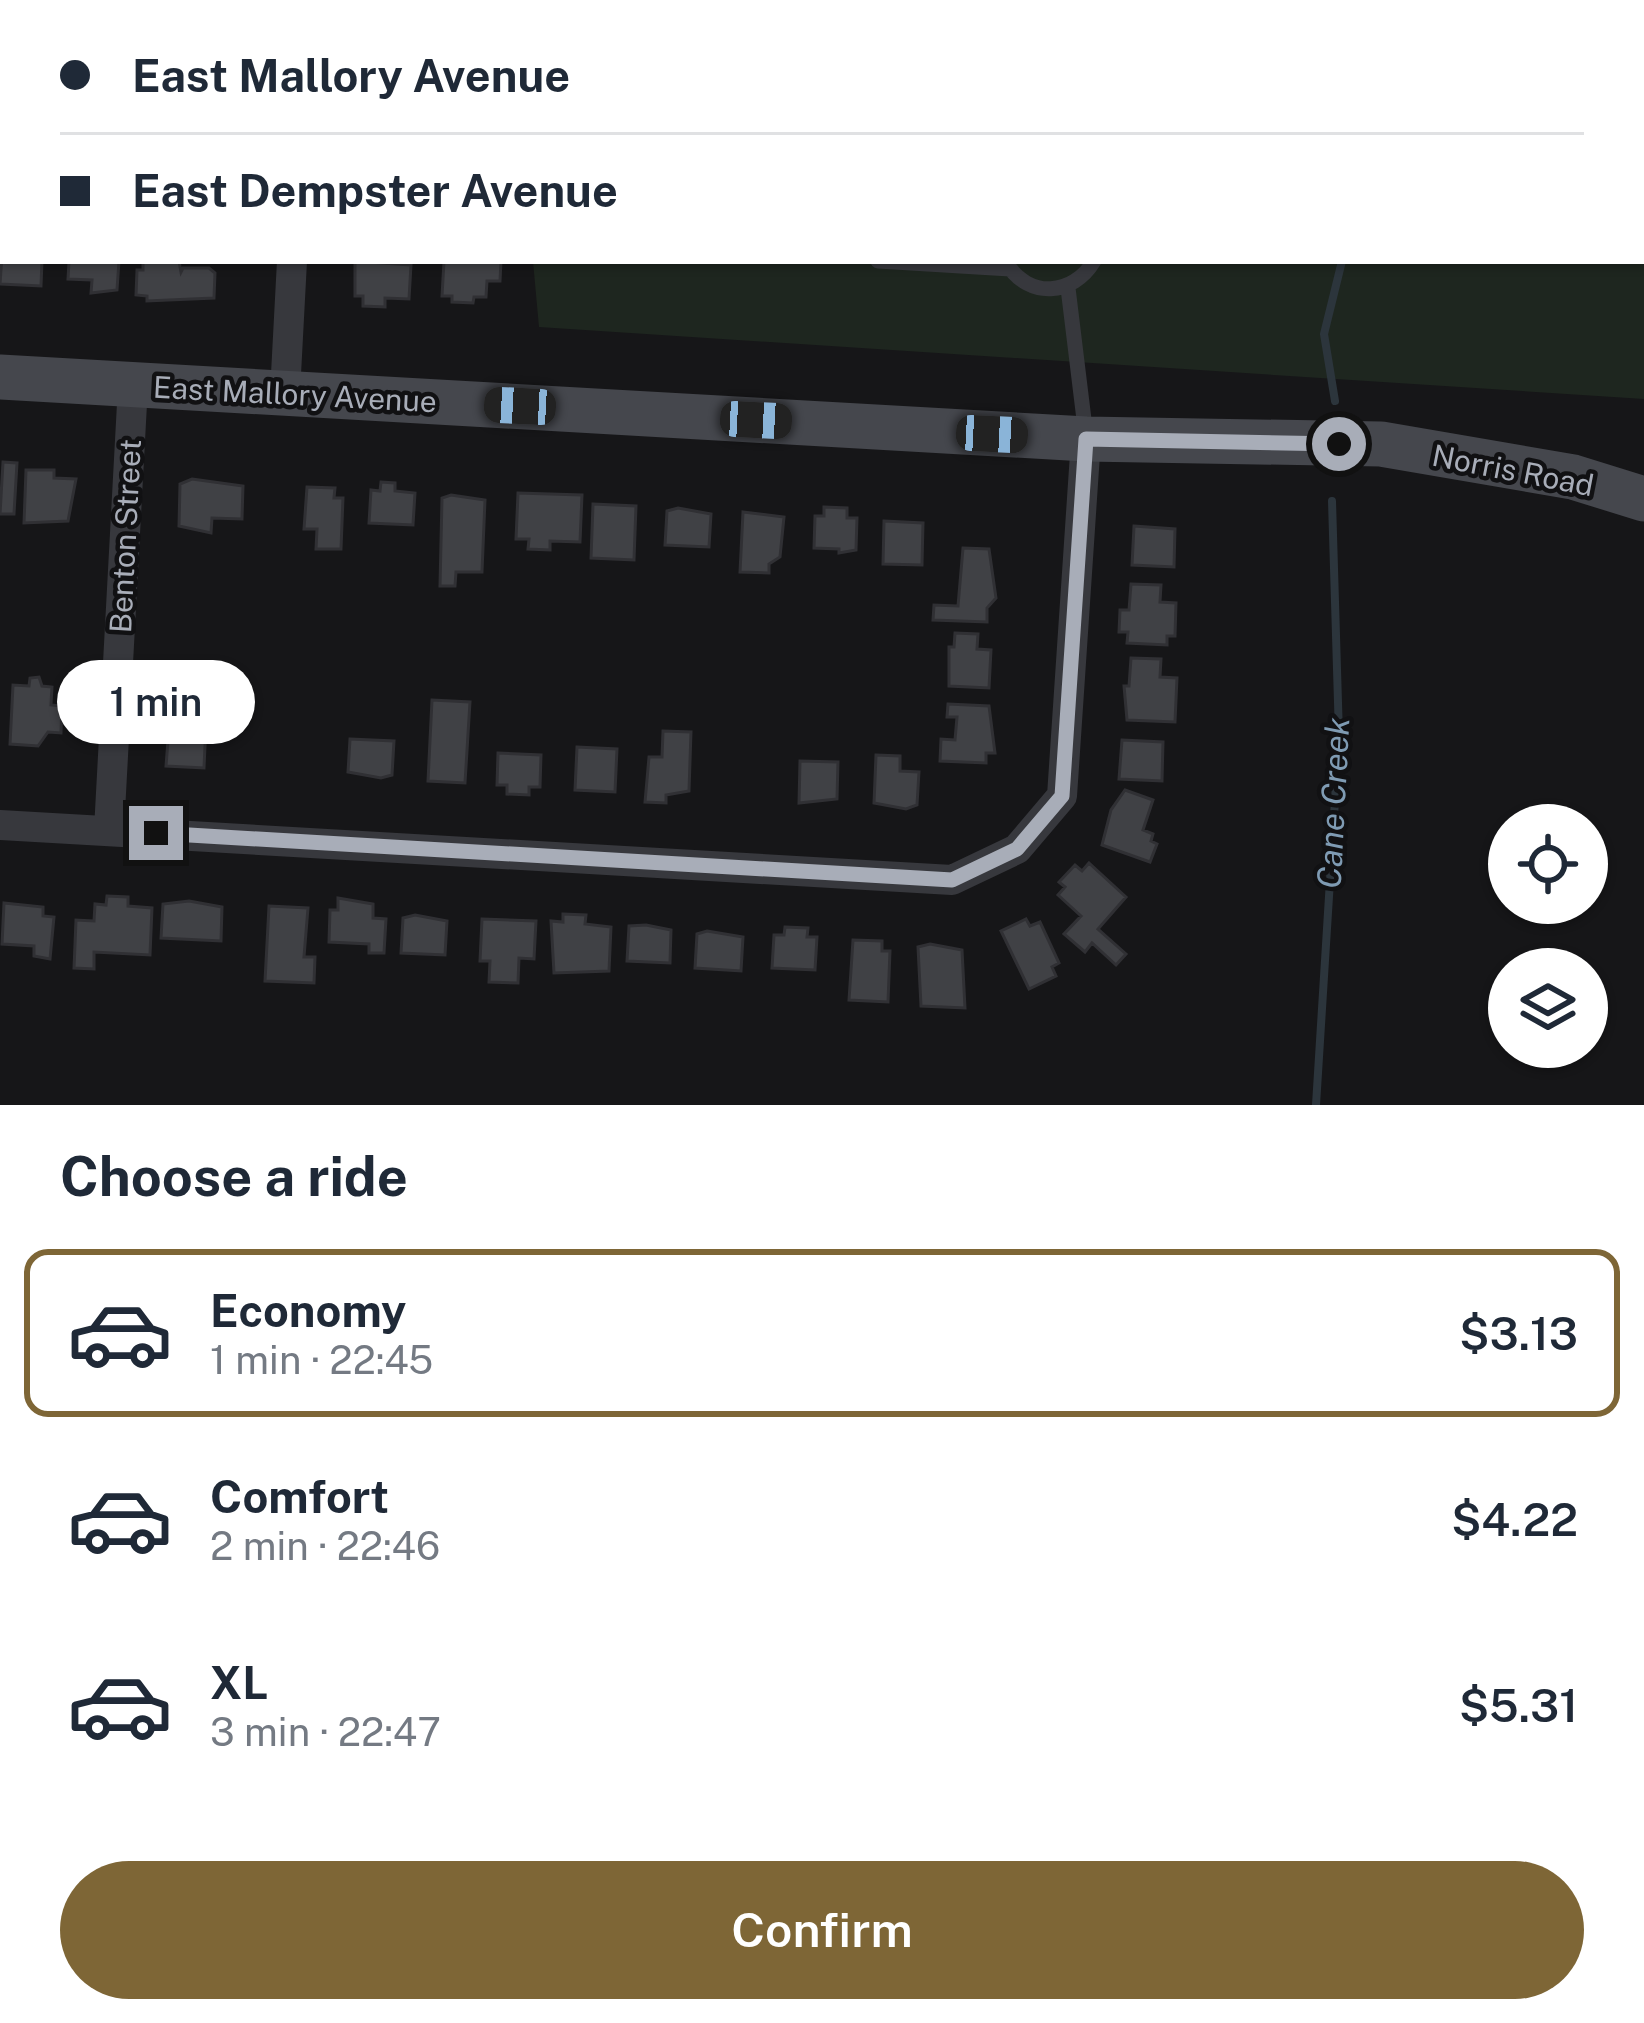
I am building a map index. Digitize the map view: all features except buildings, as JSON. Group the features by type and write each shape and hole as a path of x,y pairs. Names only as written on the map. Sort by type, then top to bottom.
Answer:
{"main road":[{"name":"East Mallory Avenue","path":"0,377 1086,439 1381,445"},
{"name":"Norris Road","path":"1381,445 1573,477 1644,500"}],"street":[{"path":"285,393 292,264"},
{"name":"Benton Street","path":"109,830 133,385"},
{"path":"0,825 952,880 1017,849 1062,796 1086,439"}],"lane":[{"path":"976,264 1008,265 1036,287 1068,288 1091,264"},
{"path":"1068,288 1086,439"}],"shaded area":[{"path":"533,264 1644,264 1644,399 539,327"}],"waterway":[{"name":"Cane Creek","path":"1335,401 1324,334 1341,264"},
{"name":"Cane Creek","path":"1316,1105 1339,736 1332,501"}],"route":[{"path":"156,833 952,880 1017,849 1062,796 1086,439 1339,444"}]}
